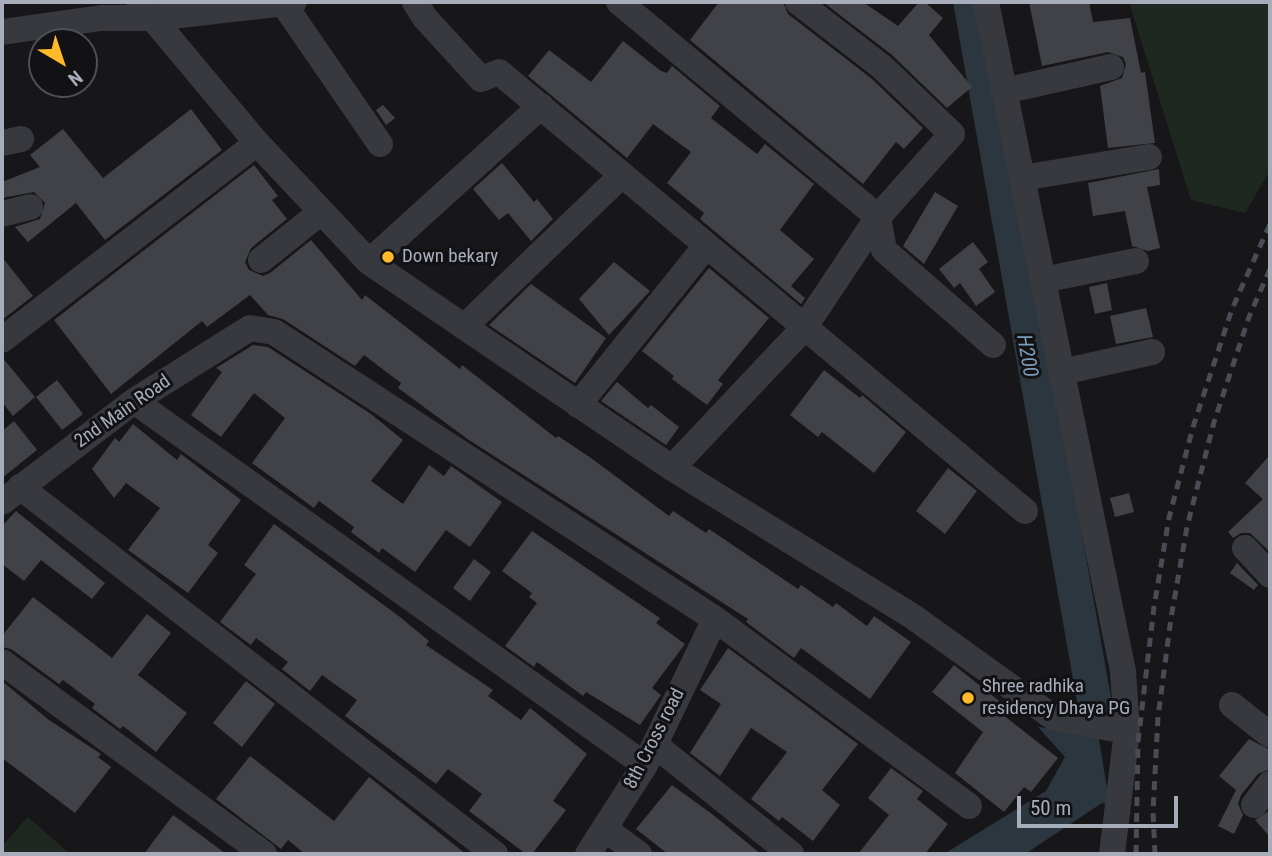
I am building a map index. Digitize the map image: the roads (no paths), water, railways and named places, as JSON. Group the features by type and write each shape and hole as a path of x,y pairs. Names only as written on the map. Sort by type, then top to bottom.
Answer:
{"street":[{"path":"415,2 425,18 481,79 499,72 1025,511"},
{"path":"619,2 878,217 884,250 993,345"},
{"path":"672,468 804,328 878,217 952,134 882,67 798,2"},
{"path":"988,2 1123,671 1127,732 1106,852"},
{"path":"2,32 92,10 289,3 380,144"},
{"path":"146,10 257,143 369,262 672,468 912,616 1054,718 1127,732"},
{"path":"1004,90 1111,67"},
{"path":"369,262 541,106"},
{"path":"2,340 257,143"},
{"path":"1022,178 1149,157"},
{"path":"464,327 621,176"},
{"path":"2,214 30,207"},
{"path":"261,260 321,212"},
{"path":"578,405 706,246"},
{"path":"1043,280 1136,261"},
{"name":"2nd Main Road","path":"11,495 134,401 250,328 274,332 715,619"},
{"path":"1062,372 1152,352"},
{"path":"134,401 791,854"},
{"path":"11,495 495,854"},
{"path":"1245,548 1270,575"},
{"path":"715,619 969,806"},
{"name":"8th Cross road","path":"588,854 650,755 715,619"},
{"path":"2,662 264,854"},
{"path":"1232,705 1270,734"},
{"path":"1254,805 1270,784"},
{"path":"605,829 639,854"}],"water":[{"name":"H200","path":"953,2 978,2 1064,434 1114,714 1078,707"},
{"path":"1038,727 1098,734 1110,805 1102,803 1025,854 944,854 1046,791 1065,757"}],"railway":[{"path":"1136,854 1138,742 1154,607 1169,518 1193,427 1232,309 1270,224"},
{"path":"1155,854 1153,812 1158,717 1187,527 1214,422 1249,317 1270,269"}],"place":[{"name":"Down bekary","path":"388,257"},
{"name":"Shree radhika residency Dhaya PG","path":"968,698"}]}
